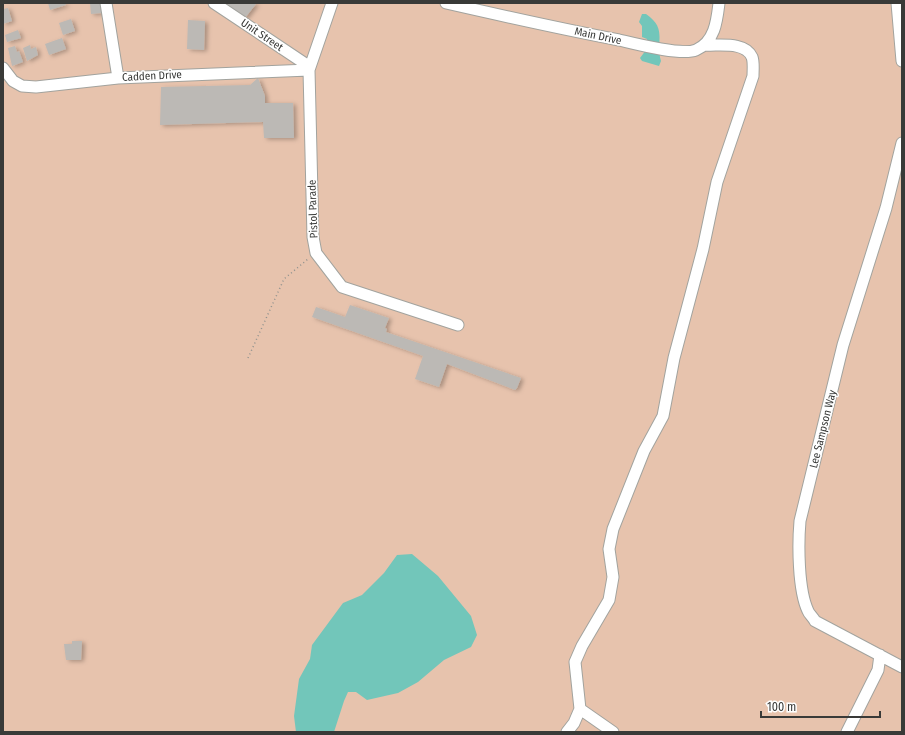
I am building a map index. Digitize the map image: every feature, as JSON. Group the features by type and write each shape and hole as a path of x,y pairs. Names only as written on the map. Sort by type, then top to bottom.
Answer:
{"lane":[{"path":"106,3 118,78"},
{"name":"Unit Street","path":"214,3 310,68"},
{"name":"Pistol Parade","path":"332,3 310,68 313,237 316,253 342,287 458,325"},
{"name":"Main Drive","path":"446,3 642,45 689,52 705,45"},
{"path":"567,732 574,723 580,709 575,662 582,646 609,600 613,577 609,549 613,529 644,451 663,416 674,358 703,249 717,182 752,76 753,58 748,51 740,46 705,45 714,29 718,3"},
{"path":"897,3 902,61"},
{"name":"Cadden Drive","path":"3,68 13,81 22,86 36,87 118,78 310,68"},
{"name":"Lee Sampson Way","path":"902,143 886,208 844,345 802,514 798,536 804,596 808,611 815,620 902,667"},
{"path":"847,732 878,670 880,655"},
{"path":"580,709 613,732"}],"path":[{"path":"248,358 284,279 316,253"}],"shaded area":[{"path":"3,3 902,3 902,732 3,732"}],"water":[{"path":"642,14 646,14 653,20 659,30 661,61 659,66 642,61 640,58 646,50 647,39 642,37 642,26 639,22"},
{"path":"412,554 438,576 471,616 477,635 471,647 444,660 418,682 398,693 367,700 356,692 348,692 334,732 296,732 294,716 299,679 310,659 312,645 343,603 362,595 384,573 397,555"}],"building":[{"path":"48,3 65,3 66,5 50,10"},
{"path":"90,3 101,3 102,13 91,14"},
{"path":"222,3 255,3 256,4 245,18"},
{"path":"8,8 12,21 3,24 3,9"},
{"path":"71,19 75,31 63,35 59,23"},
{"path":"188,20 205,21 204,50 187,49"},
{"path":"18,30 21,38 7,42 5,35"},
{"path":"62,38 66,49 49,55 45,44"},
{"path":"30,45 31,49 36,47 38,55 27,61 23,48"},
{"path":"15,46 17,52 19,51 23,62 12,66 8,48"},
{"path":"258,78 265,96 265,103 293,103 294,138 264,138 263,122 160,125 161,87 250,85"},
{"path":"350,305 389,318 385,328 387,329 386,332 521,378 517,388 515,390 447,364 439,387 415,379 423,356 312,317 316,307 345,317"},
{"path":"72,641 82,641 81,660 66,660 64,644 72,644"}]}
